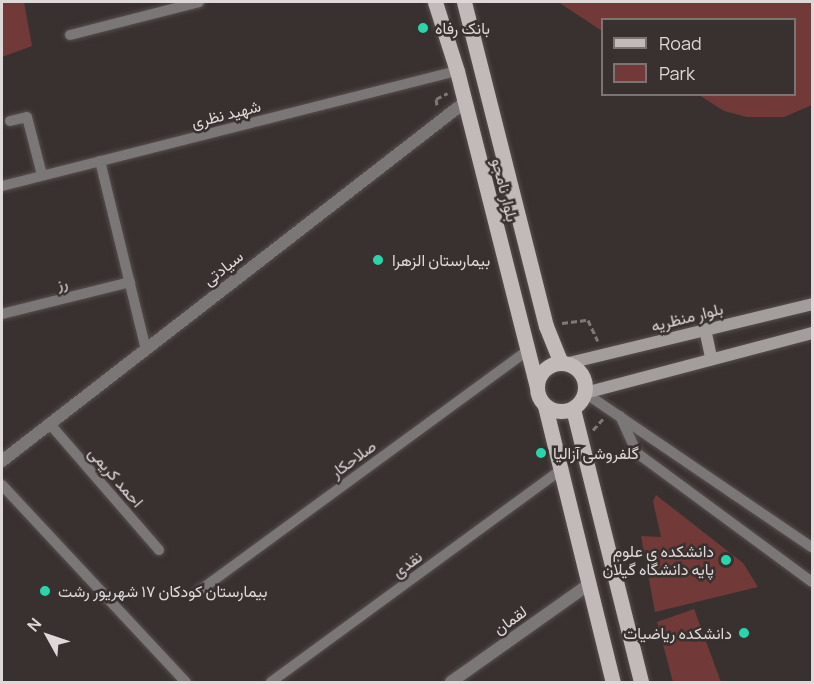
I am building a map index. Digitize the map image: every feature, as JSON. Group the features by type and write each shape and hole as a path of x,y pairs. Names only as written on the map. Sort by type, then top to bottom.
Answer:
{"main road":[{"name":"بلوار نامجو","path":"435,2 457,71 526,352 537,387"},
{"name":"بلوار نامجو","path":"464,2 546,326 565,363"},
{"path":"501,246 525,240"},
{"name":"بلوار منظریه","path":"565,363 813,304"},
{"path":"705,329 711,358"},
{"path":"545,405 561,412 573,409 585,393 813,333"},
{"path":"585,393 582,376 565,363 544,370 537,387 545,405 613,682"},
{"path":"573,409 641,682"},
{"path":"575,527 601,520"}],"street":[{"name":"سیادتی","path":"2,461 465,102"},
{"name":"لقمان","path":"451,682 588,585"}],"lane":[{"path":"70,35 199,2"},
{"name":"شهید نظری","path":"2,186 457,71"},
{"path":"10,121 27,117 42,176"},
{"path":"100,161 146,349"},
{"name":"رز","path":"2,314 130,282"},
{"name":"صلاحکار","path":"199,591 526,352"},
{"path":"585,393 813,547"},
{"path":"620,416 637,453 813,582"},
{"name":"احمد کریمی","path":"50,423 159,550"},
{"name":"نقدی","path":"271,682 561,470"},
{"path":"2,485 186,682"}],"path":[{"path":"546,326 588,320 605,354"}],"green space":[{"path":"2,2 24,2 32,46 2,57"},
{"path":"558,2 812,2 812,105 784,117 747,117 724,111 701,96 796,96 796,18 601,18 601,30"},
{"path":"656,495 743,563 758,587 655,612 641,536 661,537 653,501"},
{"path":"694,609 721,682 673,682 657,622"}],"place":[{"name":"بانک رفاه","path":"423,28"},
{"name":"بیمارستان الزهرا","path":"378,260"},
{"name":"گلفروشی آزالیا","path":"541,453"},
{"name":"دانشکده ی علوم پایه دانشگاه گیلان","path":"726,560"},
{"name":"بیمارستان کودکان ۱۷ شهریور رشت","path":"45,591"},
{"name":"دانشکده ریاضیات","path":"744,633"}]}
